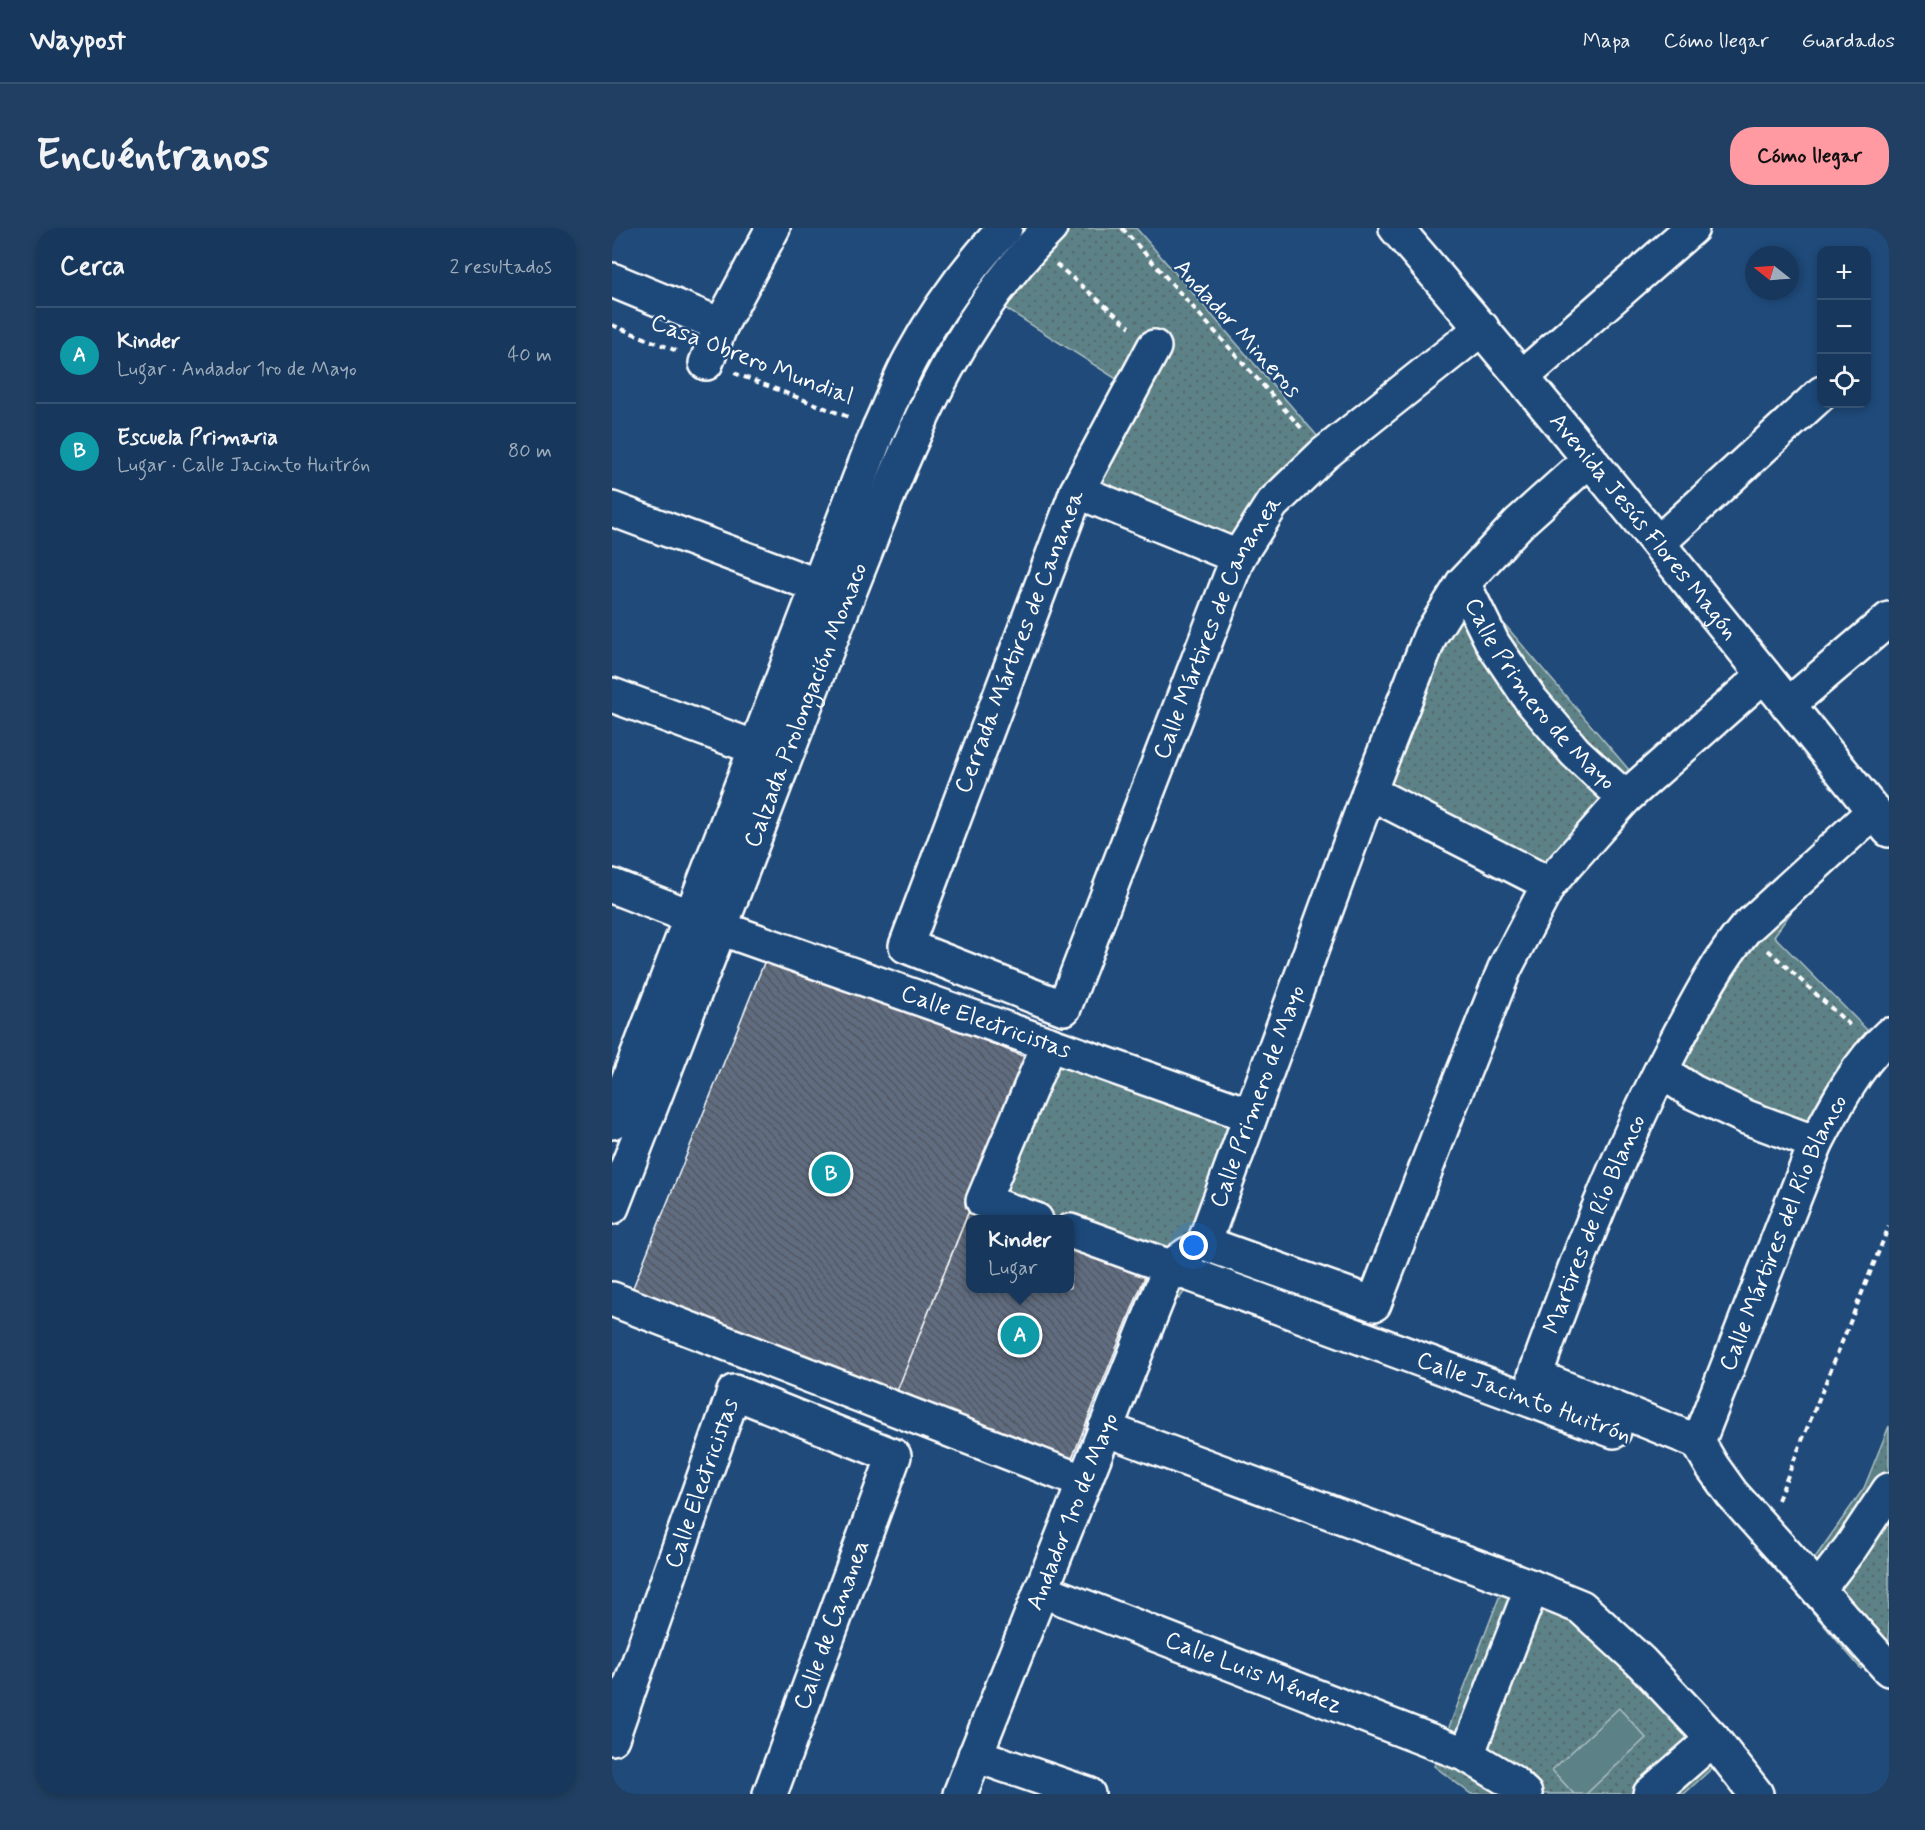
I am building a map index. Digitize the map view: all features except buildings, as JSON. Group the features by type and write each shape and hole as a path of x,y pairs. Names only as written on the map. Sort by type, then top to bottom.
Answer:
{"street":[{"path":"706,363 721,325 773,228"},
{"name":"Calzada Prolongación Monaco","path":"612,1122 706,922 832,592 879,429 911,357 961,280 988,245 1005,228"},
{"name":"Avenida Jesús Flores Magón","path":"1396,228 1590,459 1881,820"},
{"path":"1522,377 1692,228"},
{"name":"Calzada Prolongación Monaco","path":"612,1207 706,922 756,748 832,592 962,340 996,289 1042,236"},
{"path":"612,280 721,325"},
{"name":"Calle Mártires de Cananea","path":"1064,1008 1238,557 1272,504 1324,454 1482,328"},
{"name":"Cerrada Mártires de Cananea","path":"1064,1008 906,946 1077,491 1154,347"},
{"path":"1658,543 1817,397"},
{"name":"Calle Primero de Mayo","path":"1590,459 1519,523 1463,583 1430,636 1369,792 1204,1243 1374,1304 1505,969 1549,884 1625,798 1764,675"},
{"path":"1077,491 1238,557"},
{"path":"612,509 832,592"},
{"name":"Calle Primero de Mayo","path":"1463,583 1494,644 1531,700 1575,752 1625,798"},
{"path":"1788,705 1889,619"},
{"path":"612,695 756,748"},
{"path":"1369,792 1549,884"},
{"path":"1816,1143 1746,1117 1693,1092 1661,1071 1701,994 1734,942 1745,929 1881,820"},
{"name":"Calle Electricistas","path":"612,886 706,922 1250,1115"},
{"name":"Calle Mártires del Río Blanco","path":"1698,1442 1816,1143 1839,1099 1882,1042"},
{"path":"1022,1215 983,1201 1049,1044"},
{"name":"Martires de Río Blanco","path":"1661,1071 1616,1166 1535,1376 1698,1442"},
{"name":"Calle Jacinto Huitrón","path":"1074,1232 1676,1455 1698,1442"},
{"path":"1170,1267 1204,1243"},
{"name":"Andador 1ro de Mayo","path":"960,1794 1170,1267"},
{"path":"612,1299 1084,1482"},
{"name":"Calle Electricistas","path":"612,1738 734,1392 894,1456"},
{"path":"1105,1429 1581,1607 1641,1662 1713,1739 1756,1794"},
{"path":"1698,1442 1732,1494 1889,1669"},
{"name":"Calle de Cananea","path":"770,1794 894,1456"},
{"path":"1818,1590 1851,1547 1889,1490"},
{"path":"1467,1755 1532,1587"},
{"name":"Calle Luis Méndez","path":"1041,1590 1467,1755 1512,1782 1526,1794"},
{"path":"1650,1794 1713,1739"},
{"path":"975,1755 1088,1794"}],"path":[{"name":"Andador Mineros","path":"1122,228 1324,454"},
{"path":"1042,236 1154,347"},
{"name":"Casa Obrero Mundial","path":"612,325 879,429"},
{"path":"1745,929 1882,1042"},
{"path":"1765,1531 1889,1226"}],"green space":[{"path":"1060,228 1136,228 1326,446 1230,565 1060,499 1126,385 997,303"},
{"path":"1459,571 1636,778 1554,902 1356,782"},
{"path":"1774,892 1792,911 1774,936 1876,1039 1805,1147 1648,1075"},
{"path":"1042,1028 1267,1109 1229,1231 1179,1299 1074,1260 1074,1215 966,1215 966,1222 959,1219"},
{"path":"1889,1426 1889,1644 1861,1669 1793,1589 1864,1488"},
{"path":"1505,1582 1552,1600 1721,1760 1684,1794 1471,1794 1434,1766"},
{"path":"1619,1708 1646,1738 1586,1794 1574,1794 1552,1770"}],"place":[{"name":"Escuela Primaria","path":"831,1174"},
{"name":"Kinder","path":"1020,1335"}]}
